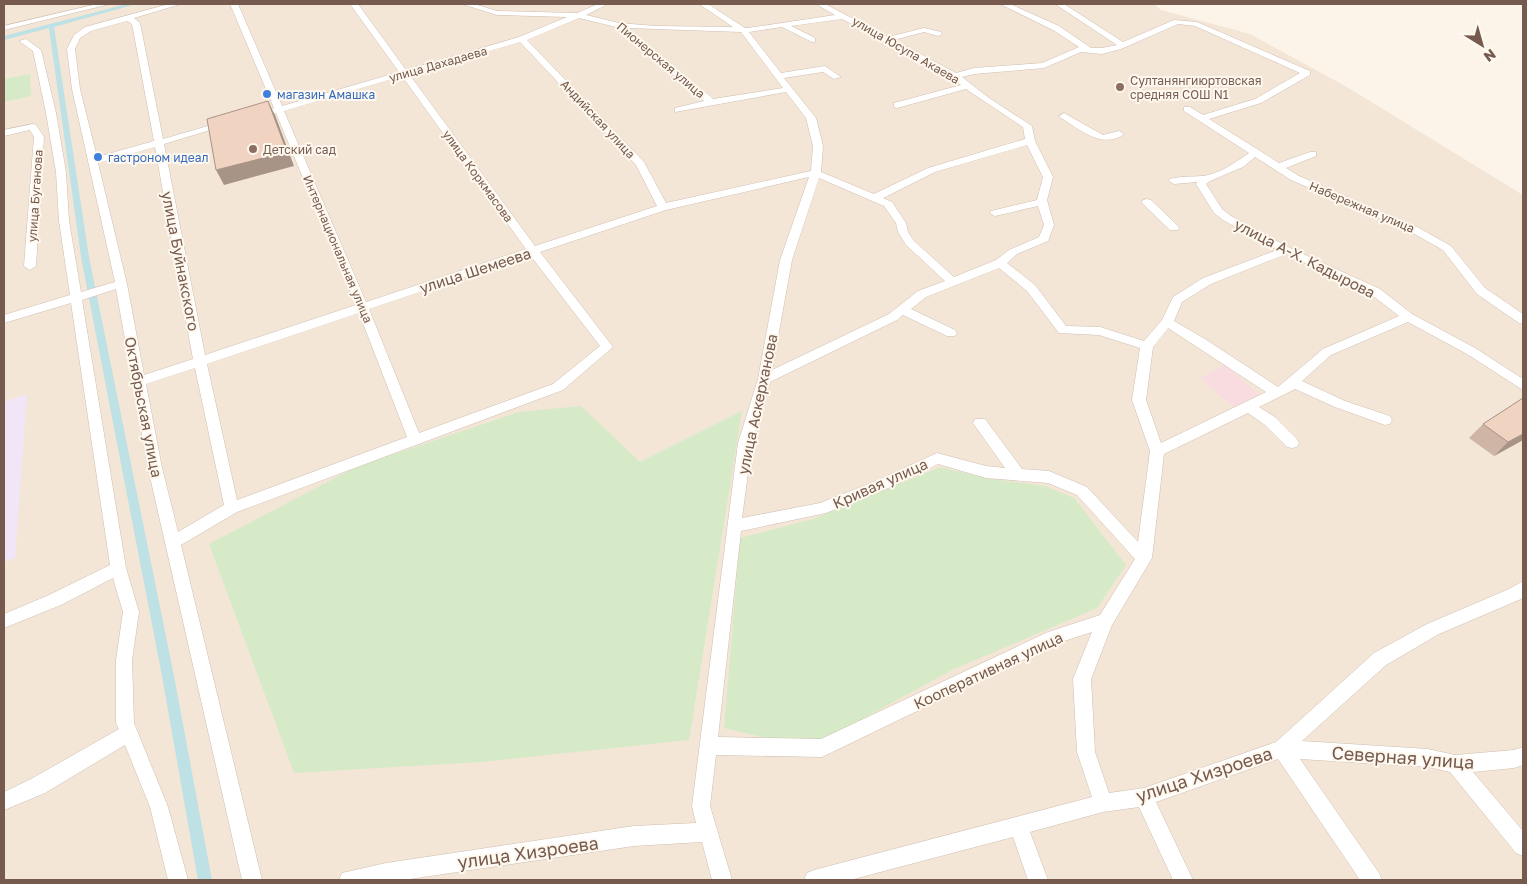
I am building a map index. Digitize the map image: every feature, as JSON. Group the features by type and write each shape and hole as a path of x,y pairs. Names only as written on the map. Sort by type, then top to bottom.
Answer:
{"street":[{"path":"4,28 56,12 106,4"},
{"name":"Октябрьская улица","path":"177,4 127,17 88,30 76,37 71,49 76,88 121,284 138,382 173,542 252,880"},
{"name":"Интернациональная улица","path":"234,4 363,308 415,440"},
{"name":"улица Коркмасова","path":"354,4 533,251 606,347 558,387 415,440"},
{"path":"466,4 497,13 578,15 619,25 655,28 743,30 844,16"},
{"name":"улица Аскерханова","path":"703,4 743,30 811,118 818,146 816,173 786,260 764,379 745,442 734,526 701,806 722,880"},
{"name":"улица Юсупа Акаева","path":"764,379 893,317 922,294 1000,263 1013,252 1044,239 1049,225 1043,202 1048,177 1030,141 1027,126 955,76 820,4"},
{"path":"1004,4 1056,28 1088,49"},
{"path":"1059,4 1123,45"},
{"name":"улица Дахадаева","path":"251,117 522,40 600,6"},
{"name":"Пионерская улица","path":"600,6 619,25 711,102 790,89"},
{"name":"улица Буйнакского","path":"127,17 136,23 200,361 232,508"},
{"path":"955,76 974,71 1044,65 1069,53 1088,49 1102,51 1123,45 1177,22 1197,24 1307,72 1258,101 1203,118"},
{"path":"783,25 812,40"},
{"path":"886,40 924,30 938,34"},
{"name":"Андийская улица","path":"522,40 640,164 663,207"},
{"path":"22,41 37,50 41,66 61,172 64,221 118,568 131,612 124,660 124,723 159,806 178,880"},
{"path":"779,76 825,69 837,77"},
{"path":"897,106 968,86"},
{"path":"678,110 711,102"},
{"name":"Набережная улица","path":"1187,109 1295,178 1415,230 1447,248 1481,290 1523,320"},
{"path":"1064,116 1102,138 1119,134"},
{"path":"94,161 232,122"},
{"name":"улица Буганова","path":"4,133 33,127 39,137 30,266"},
{"path":"875,198 894,186 938,166 1030,141"},
{"path":"1174,181 1206,179 1239,165 1254,153"},
{"path":"1278,168 1313,154"},
{"path":"816,173 888,204 894,211 910,243 953,282"},
{"name":"улица Шемеева","path":"138,382 663,207 816,173"},
{"name":"улица А-Х. Кадырова","path":"1206,179 1201,184 1218,211 1286,250 1376,292 1408,317 1472,351 1523,385"},
{"path":"995,213 1043,202"},
{"path":"1147,202 1174,228"},
{"path":"1103,803 1086,752 1082,679 1105,621 1144,558 1157,451 1139,400 1147,346 1167,322 1178,300 1207,281 1286,250"},
{"path":"1000,263 1031,288 1063,330 1100,331 1147,346"},
{"path":"4,319 121,284"},
{"path":"901,309 950,333"},
{"path":"1157,451 1277,393 1294,383 1327,352 1408,317"},
{"path":"1167,322 1201,342 1277,393"},
{"path":"1294,383 1340,404 1385,420"},
{"path":"1249,407 1270,421 1292,443"},
{"path":"980,423 1018,475"},
{"path":"173,542 232,508 415,440"},
{"name":"Кривая улица","path":"734,526 821,509 880,485 937,458 986,472 1049,477 1082,491 1144,558"},
{"path":"4,621 55,600 118,568"},
{"name":"улица Хизроева","path":"814,880 1019,827 1103,803 1144,797 1282,749 1380,658 1433,629 1515,594 1523,588"},
{"name":"Кооперативная улица","path":"709,746 822,748 1054,637 1105,621"},
{"path":"4,801 38,786 129,733"},
{"path":"1282,749 1372,880"},
{"name":"Северная улица","path":"1282,749 1428,758 1455,764 1514,759 1523,756"},
{"path":"1455,764 1523,846"},
{"path":"1144,797 1183,880"},
{"path":"1019,827 1038,880"},
{"name":"улица Хизроева","path":"349,880 634,836 708,832"}],"shaded area":[{"path":"4,4 1154,4 1161,10 1250,34 1347,87 1523,195 1523,880 4,880"},
{"path":"1224,365 1261,396 1233,407 1200,378"},
{"path":"27,394 15,558 4,562 4,402"}],"green space":[{"path":"30,74 31,96 4,102 4,79"},
{"path":"581,406 640,462 742,411 689,740 481,762 294,773 209,544 356,467 519,412"},
{"path":"940,467 985,478 1045,486 1074,498 1126,565 1097,608 952,670 809,748 724,728 740,538 813,519"}],"building":[{"name":"Детский сад","path":"268,101 287,152 216,170 207,119"},
{"path":"1523,398 1523,434 1508,442 1483,424"}],"waterway":[{"path":"51,26 133,4"},
{"path":"4,38 51,26"},
{"path":"51,26 85,257 168,676 205,880"}],"place":[{"name":"Султанянгиюртовская средняя СОШ N1","path":"1120,87"},
{"name":"магазин Амашка","path":"267,94"},
{"name":"Детский сад","path":"253,149"},
{"name":"гастроном идеал","path":"98,157"}]}
